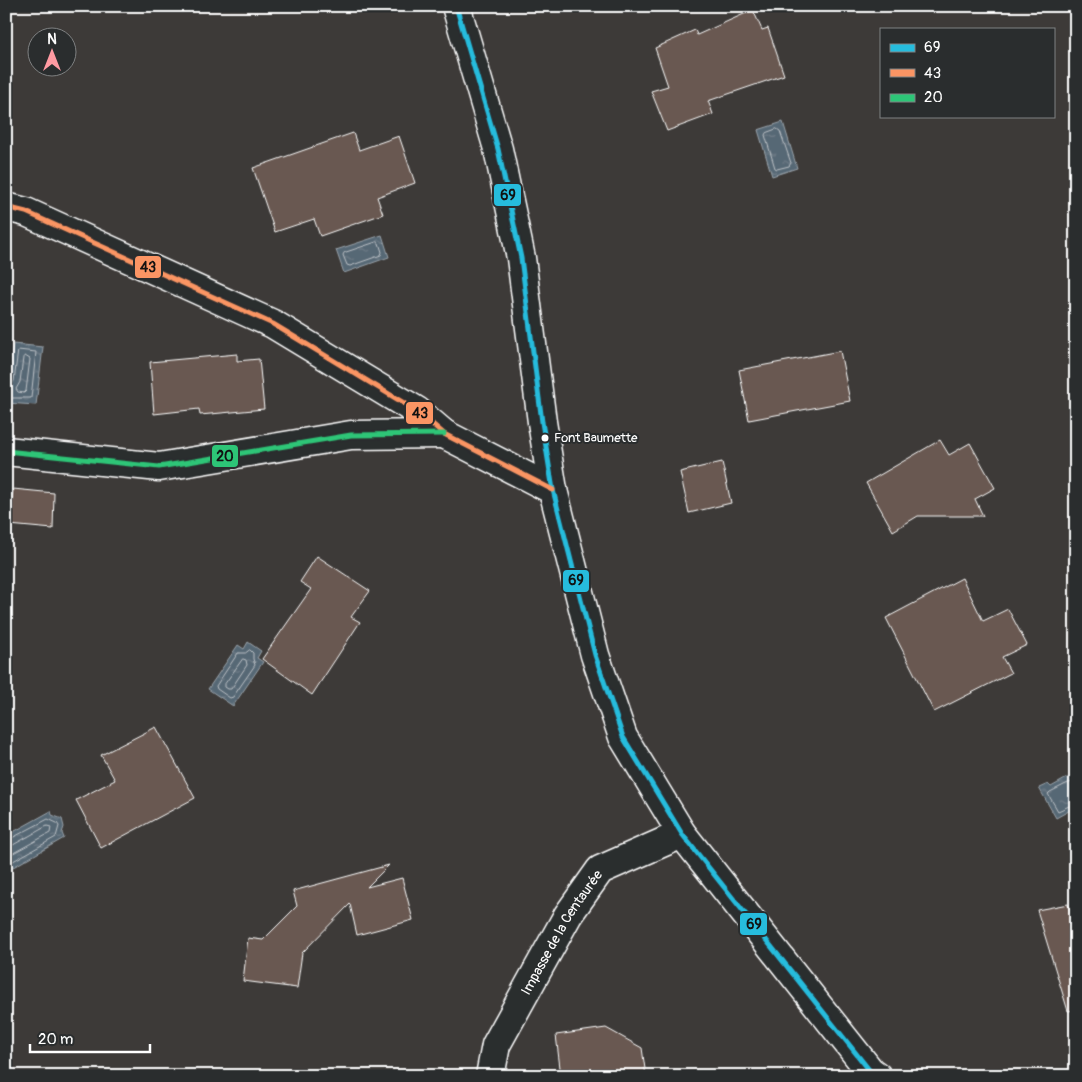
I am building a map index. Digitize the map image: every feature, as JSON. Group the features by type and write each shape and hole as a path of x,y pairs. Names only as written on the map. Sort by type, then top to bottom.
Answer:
{"street":[{"path":"456,6 498,149 521,258 542,422 554,490 595,655 623,737 682,834 870,1070 877,1076"},
{"path":"6,206 26,212 273,324 417,411 444,434 554,490"},
{"path":"6,451 159,467 351,435 444,434"},
{"name":"Impasse de la Centaurée","path":"490,1076 496,1045 568,915 600,870 682,834"}],"water":[{"path":"783,122 797,168 772,176 758,130"},
{"path":"382,235 389,257 344,273 336,250"},
{"path":"13,344 43,347 36,405 6,403"},
{"path":"248,642 261,651 257,658 263,662 233,706 208,689 238,645 244,649"},
{"path":"1076,777 1076,807 1056,818 1039,788 1048,784 1051,787 1067,778"},
{"path":"51,811 52,815 62,819 64,838 8,870 6,867 6,836"}],"building":[{"path":"753,10 762,30 768,28 784,75 708,101 713,114 667,131 651,91 668,86 655,48 695,30 697,35"},
{"path":"353,133 359,150 399,136 415,183 377,197 383,214 320,236 314,219 275,232 253,168"},
{"path":"840,351 850,401 749,420 739,370"},
{"path":"237,354 237,361 259,359 264,409 200,415 199,409 154,414 150,362"},
{"path":"940,440 949,455 970,443 995,488 975,499 983,516 918,516 893,531 866,483"},
{"path":"722,462 731,503 689,513 680,472"},
{"path":"13,489 54,493 53,529 9,525"},
{"path":"317,556 370,591 351,617 360,622 312,695 262,659 311,589 300,582"},
{"path":"962,578 983,621 1008,609 1027,645 1002,657 1011,673 934,712 886,618"},
{"path":"156,727 195,798 101,848 76,800 115,780 101,755"},
{"path":"389,865 367,887 402,878 413,920 357,935 350,904 302,953 297,988 243,981 248,938 263,940 297,906 293,891"},
{"path":"1068,904 1076,932 1076,1010 1068,1011 1037,910"},
{"path":"606,1028 642,1048 646,1076 561,1076 556,1035"}],"transit line":[{"name":"69","path":"456,6 498,149 521,258 542,422 553,490 595,655 623,737 682,834 870,1071 877,1076"},
{"name":"43","path":"6,207 26,212 273,324 417,411 444,434 553,490"},
{"name":"20","path":"6,451 159,467 351,435 444,434"}],"place":[{"name":"Font Baumette","path":"545,438"}]}
